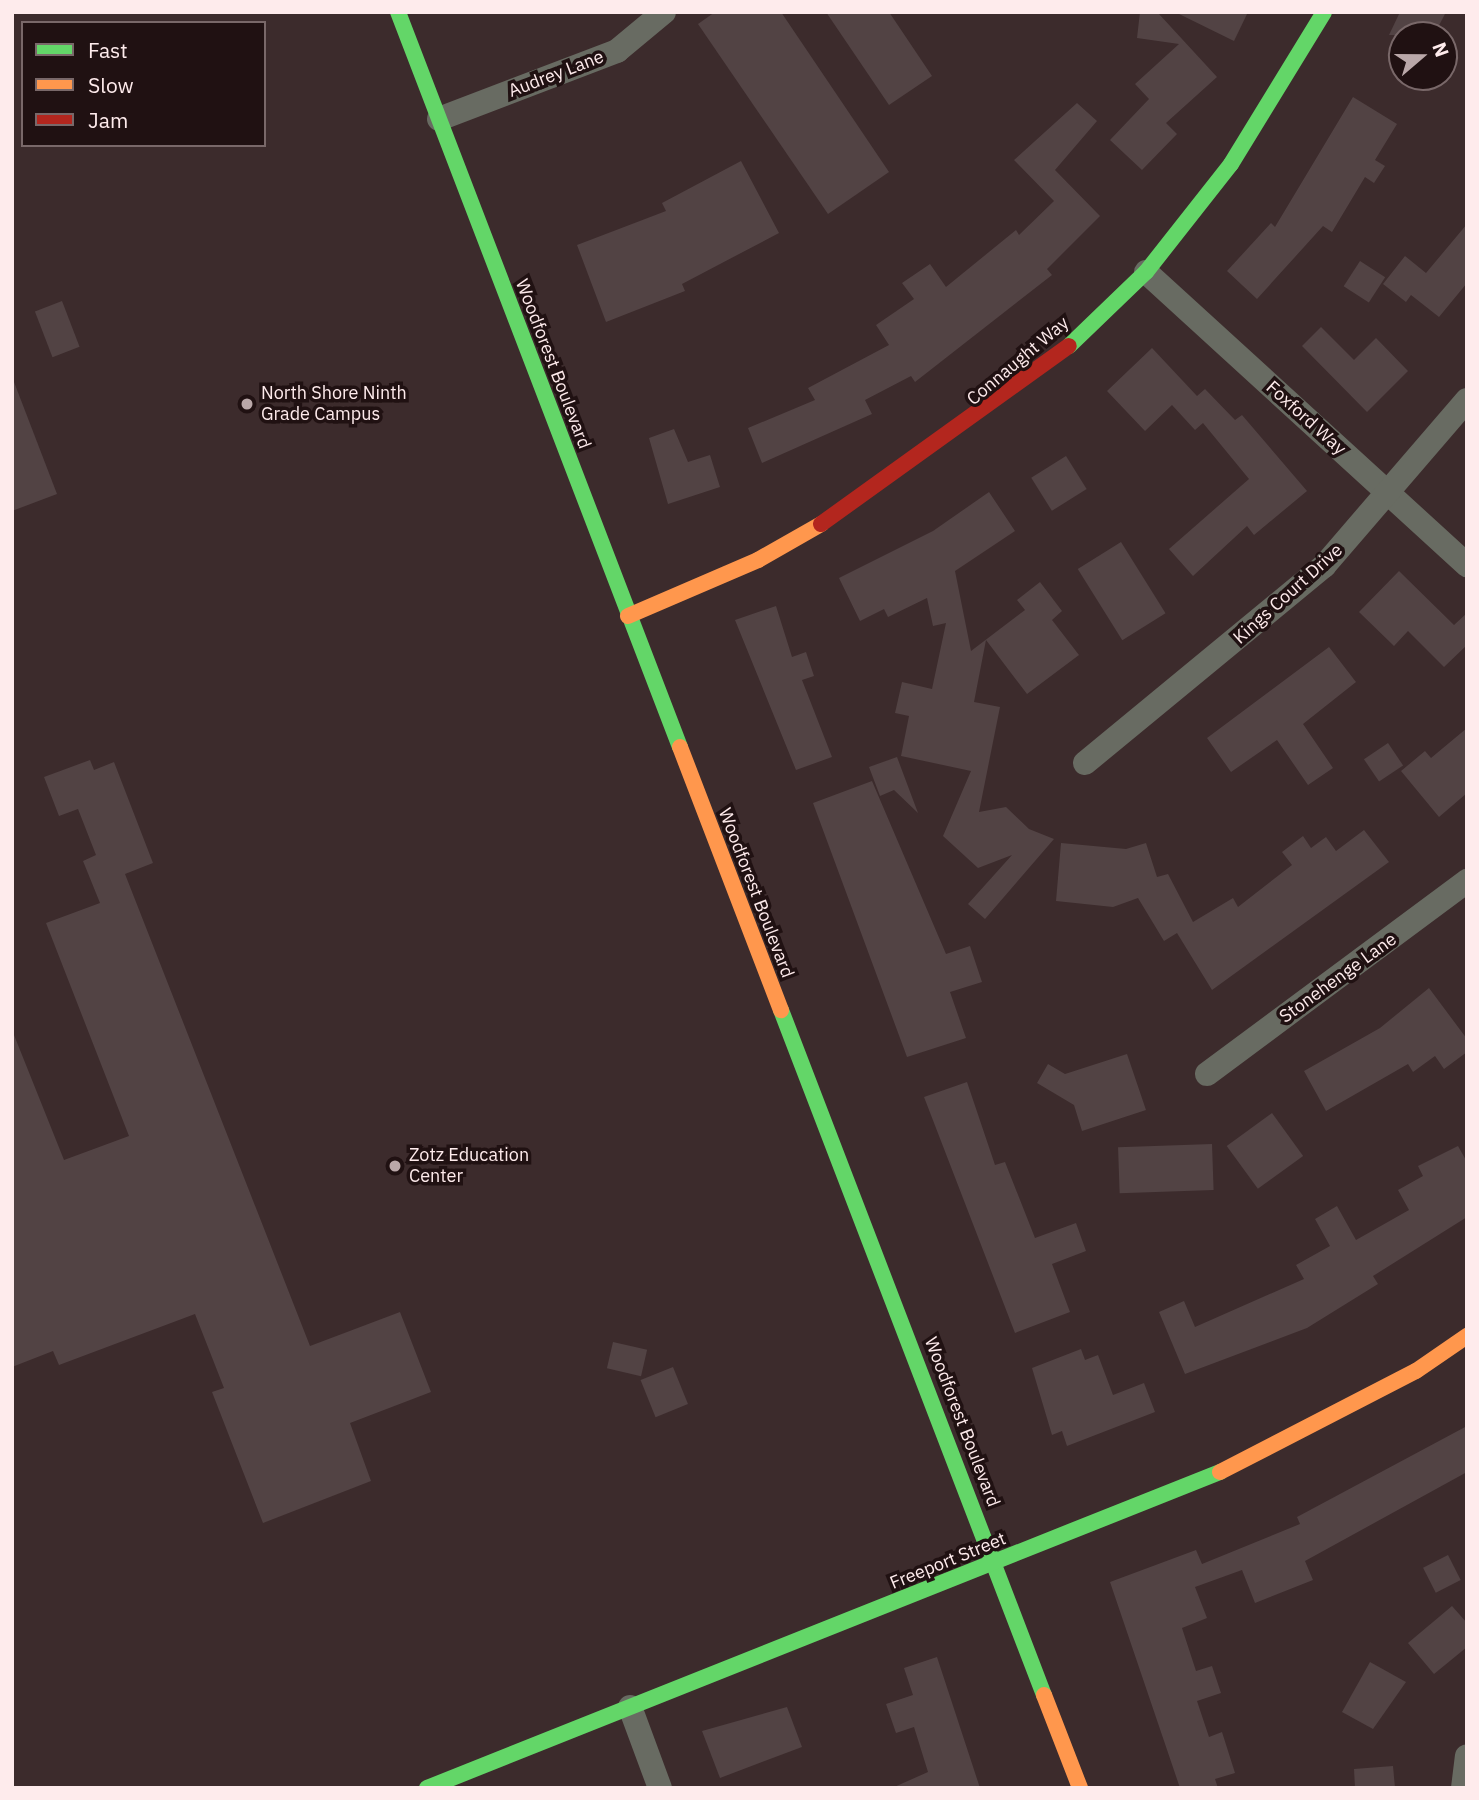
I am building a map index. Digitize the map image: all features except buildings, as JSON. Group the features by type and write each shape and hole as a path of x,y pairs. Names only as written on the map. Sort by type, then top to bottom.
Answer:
{"main road":[{"name":"Woodforest Boulevard","path":"398,12 628,616 996,1561 1080,1788"},
{"name":"Connaught Way","path":"628,616 758,559 856,504 1057,357 1146,272 1231,164 1324,12"},
{"name":"Freeport Street","path":"427,1788 1251,1460 1416,1371 1467,1336"}],"street":[{"name":"Audrey Lane","path":"439,119 617,51 664,12"},
{"name":"Foxford Way","path":"1146,272 1467,565"},
{"name":"Kings Court Drive","path":"1085,763 1324,566 1390,495 1467,400"},
{"name":"Stonehenge Lane","path":"1208,1074 1467,881"},
{"path":"630,1707 660,1788"}],"traffic: fast":[{"path":"398,12 680,747"},
{"path":"1069,346 1146,272 1231,164 1324,12"},
{"path":"781,1010 1044,1695"},
{"path":"427,1788 1220,1472"}],"traffic: slow":[{"path":"628,616 758,560 821,524"},
{"path":"680,747 781,1010"},
{"path":"1220,1472 1416,1371 1467,1336"},
{"path":"1044,1695 1080,1788"}],"traffic: jam":[{"path":"821,524 1069,346"}],"place":[{"name":"North Shore Ninth Grade Campus","path":"247,404"},
{"name":"Zotz Education Center","path":"395,1166"}]}
